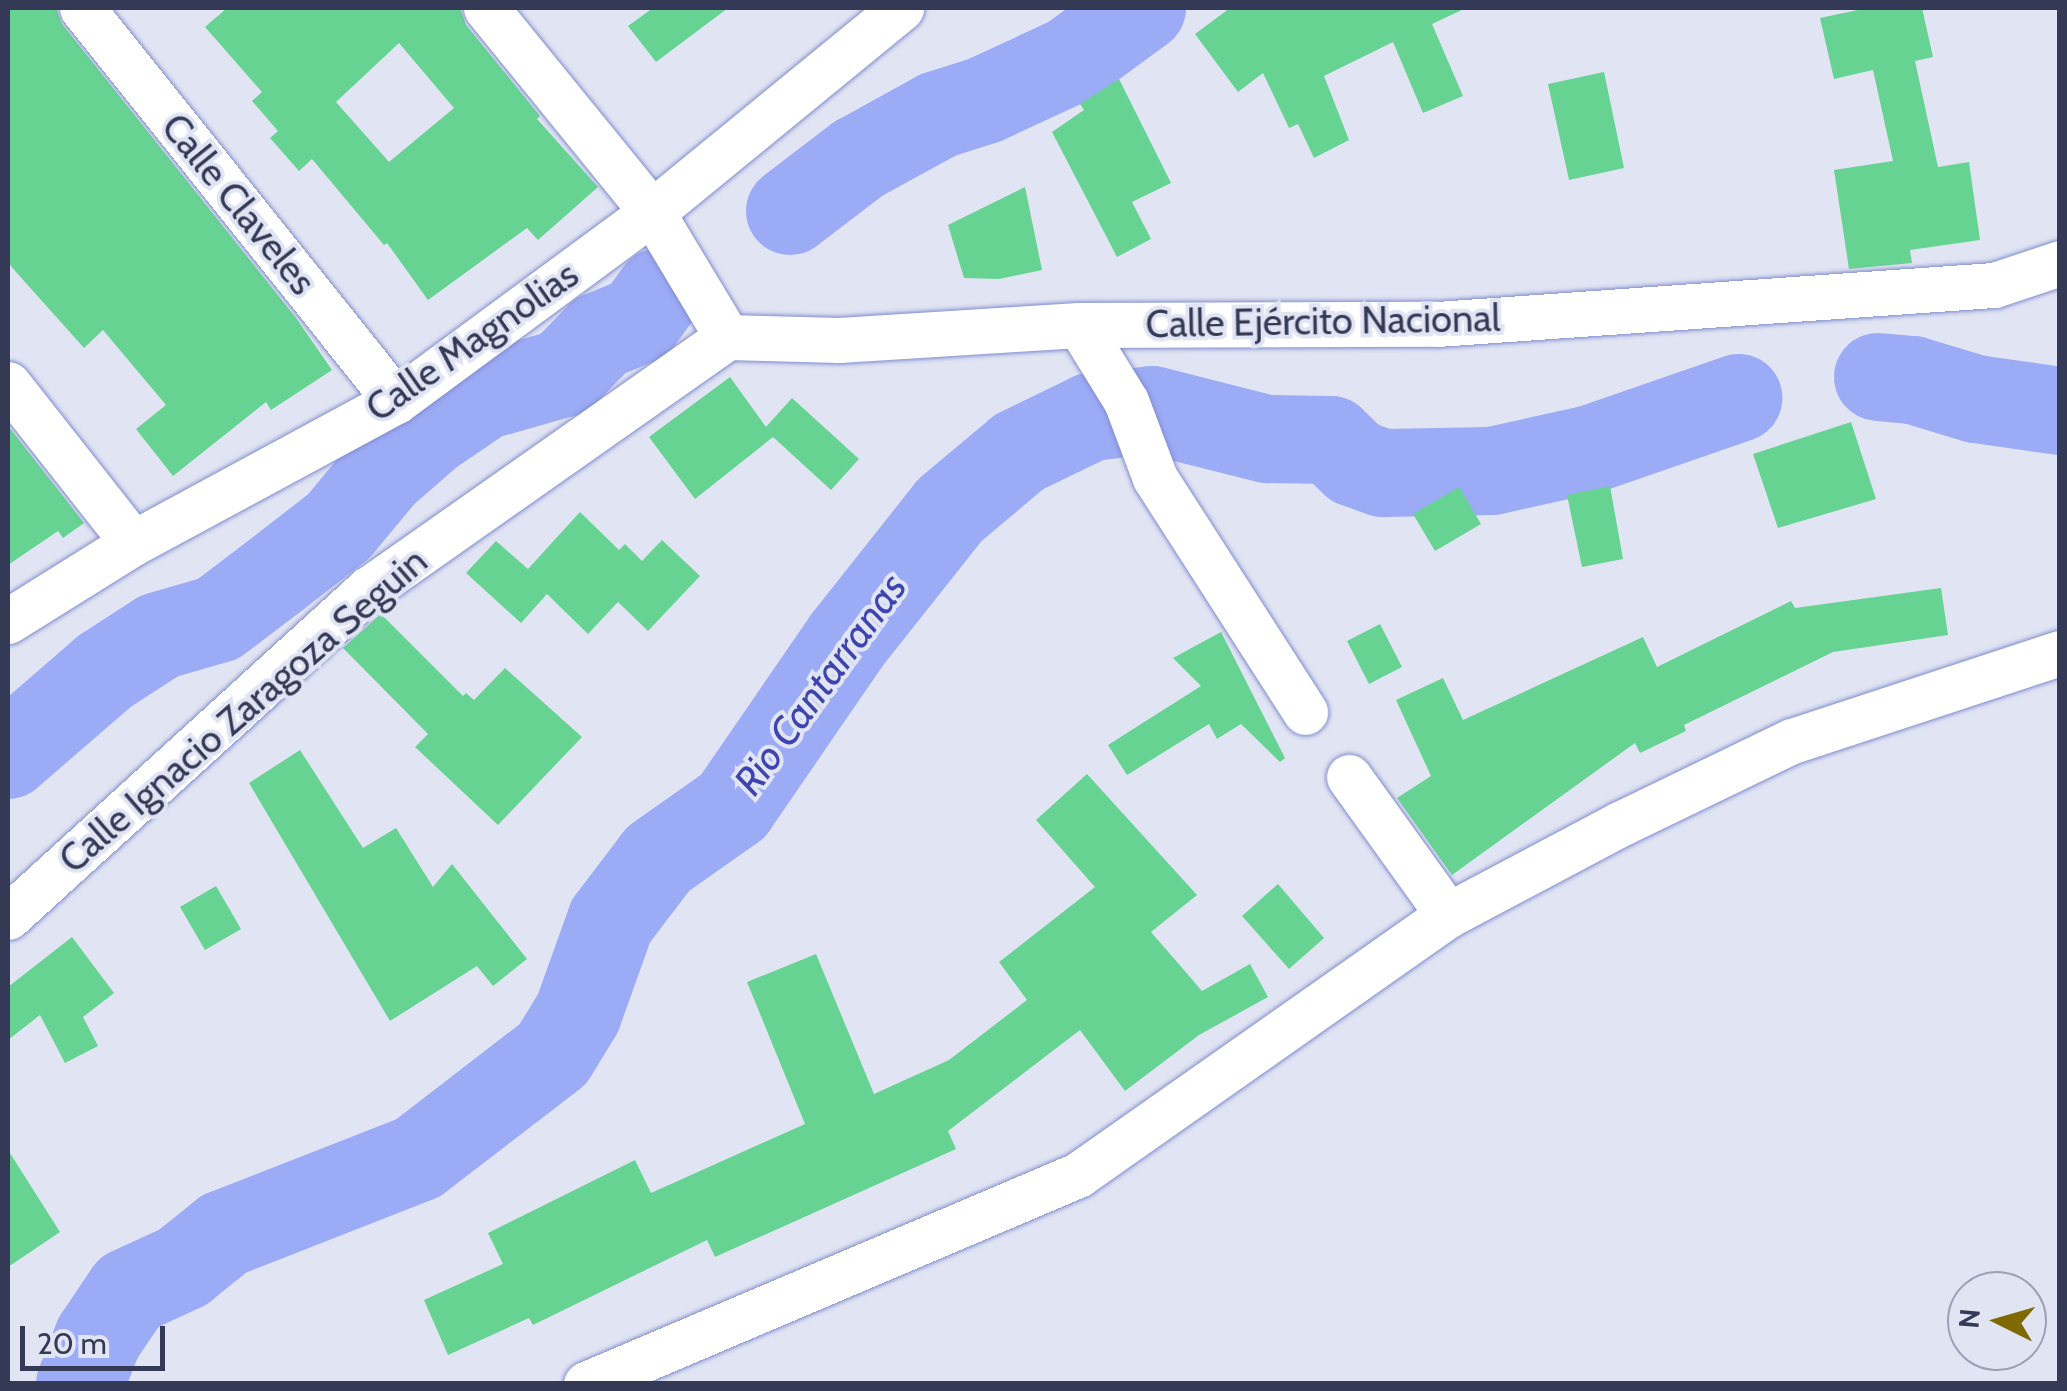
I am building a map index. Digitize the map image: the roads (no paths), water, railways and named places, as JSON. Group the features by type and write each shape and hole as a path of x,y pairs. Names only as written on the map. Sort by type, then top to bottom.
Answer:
{"street":[{"name":"Calle Claveles","path":"82,8 396,401"},
{"path":"486,8 652,212 727,337"},
{"name":"Calle Magnolias","path":"8,621 133,543 396,401 652,212 901,8"},
{"name":"Calle Ejército Nacional","path":"727,337 839,340 1079,324 1437,324 1994,286 2060,264"},
{"path":"1079,324 1126,401 1154,478 1306,712"},
{"name":"Calle Ignacio Zaragoza Seguin","path":"8,917 369,590 727,337"},
{"path":"8,384 133,543"},
{"path":"586,1384 1078,1174 1448,914 1792,741 2060,653"},
{"path":"1349,778 1448,914"}],"waterway":[{"name":"Rio Cantarranas","path":"790,211 858,159 938,115 985,100 1071,60 1142,8"},
{"name":"Rio Cantarranas","path":"8,755 105,671 159,636 218,619 276,575 339,526 382,474 430,432 483,396 564,373 600,336 639,320 659,292"},
{"name":"Rio Cantarranas","path":"1878,377 1913,380 1976,399 2060,411"},
{"name":"Rio Cantarranas","path":"80,1384 98,1338 129,1292 183,1267 224,1234 418,1158 553,1054 578,1013 611,921 658,859 733,806 847,640 950,510 1019,452 1091,417 1152,410 1267,439 1331,440 1355,463 1383,473 1492,471 1591,449 1738,398"}]}
